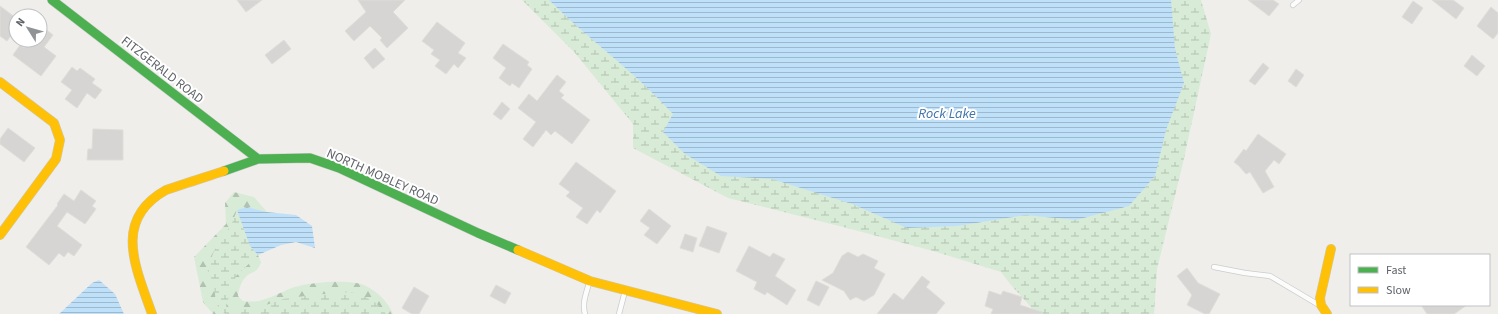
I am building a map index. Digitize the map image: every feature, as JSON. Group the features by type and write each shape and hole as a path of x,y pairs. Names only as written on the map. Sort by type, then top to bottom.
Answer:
{"street":[{"name":"FITZGERALD ROAD","path":"52,0 258,159"},
{"path":"0,82 54,123 60,140 56,159 0,235"},
{"name":"NORTH MOBLEY ROAD","path":"152,314 135,265 132,240 136,221 145,205 167,190 258,159 310,158 339,168 478,233 590,281 718,314"},
{"path":"1327,314 1321,305 1320,298 1331,249"}],"lane":[{"path":"1293,5 1299,0"},
{"path":"1214,267 1270,276 1321,305"},
{"path":"585,314 584,300 590,281"},
{"path":"619,314 625,290"}],"green space":[{"name":"Rock Lake","path":"522,0 1201,0 1211,34 1183,163 1157,269 1154,314 1037,314 1001,272 933,251 728,198 633,148 633,124 575,53"},
{"path":"234,192 254,197 267,212 247,207 250,246 258,255 261,262 257,269 244,279 241,285 238,296 243,301 260,301 290,288 323,282 352,282 366,286 375,291 385,301 393,314 213,314 203,302 194,257 226,224 225,203"},
{"path":"237,210 250,246 258,255 236,276 226,306 231,312 263,306 283,299 349,292 360,294 376,303 386,314 225,314 216,304 214,285 207,269 214,251 232,223"}],"water":[{"name":"Rock Lake","path":"549,0 1171,0 1175,49 1184,83 1166,130 1155,176 1129,206 1076,220 1025,215 957,226 907,228 852,204 772,179 721,176 685,154 663,132 673,114 628,70 564,15"},
{"path":"247,207 267,212 296,215 312,226 315,248 296,242 281,245 258,255 250,246 237,210"},
{"path":"99,280 115,294 124,314 59,314 92,283"}],"building":[{"path":"237,0 262,0 246,12"},
{"path":"358,0 405,0 393,12 408,28 387,48 380,40 382,38 370,26 354,41 345,31 366,12"},
{"path":"1248,0 1273,0 1279,4 1269,16"},
{"path":"1432,0 1453,0 1464,8 1456,19"},
{"path":"1413,1 1423,8 1412,24 1402,17"},
{"path":"0,6 8,12 8,40 7,41 0,36"},
{"path":"1491,7 1498,13 1498,33 1493,39 1477,26"},
{"path":"437,22 465,43 458,53 466,58 458,68 454,64 446,74 435,66 440,60 431,54 434,50 422,41"},
{"path":"48,31 53,35 48,42"},
{"path":"284,40 291,49 272,64 265,55"},
{"path":"503,44 529,62 527,65 532,69 519,88 512,83 510,86 499,78 506,68 493,58"},
{"path":"18,48 45,48 56,56 41,76 13,55"},
{"path":"375,48 385,59 373,69 364,58"},
{"path":"1472,55 1485,66 1477,76 1464,66"},
{"path":"1263,63 1269,68 1255,85 1249,81"},
{"path":"72,67 77,71 80,68 95,79 92,83 102,90 95,99 87,93 77,108 65,99 72,90 61,82"},
{"path":"1296,69 1304,75 1296,87 1288,81"},
{"path":"557,75 566,82 559,91 564,95 561,98 590,120 572,144 555,131 551,135 546,130 533,147 523,139 536,122 518,108 529,94 537,101"},
{"path":"502,102 510,109 501,120 493,114"},
{"path":"8,128 35,148 24,162 0,144 0,139"},
{"path":"93,129 123,130 123,160 87,160 88,149 92,149"},
{"path":"1258,134 1286,154 1279,164 1274,160 1265,171 1274,187 1263,193 1250,172 1246,174 1234,162 1244,149 1246,151"},
{"path":"576,162 616,191 600,213 597,210 587,224 576,217 583,208 566,196 570,192 559,184"},
{"path":"81,190 96,201 92,206 96,209 85,224 67,212 57,226 82,245 74,256 68,252 64,257 59,253 49,265 26,247 58,205 57,204 64,194 74,201"},
{"path":"649,209 671,226 657,244 644,235 650,228 640,221"},
{"path":"707,226 727,233 719,253 699,246"},
{"path":"685,234 697,238 693,252 680,248"},
{"path":"749,246 770,257 773,253 785,259 775,276 796,290 787,305 767,292 765,295 754,289 757,282 736,271"},
{"path":"848,252 858,257 863,254 878,261 874,268 885,274 874,295 864,301 856,297 850,300 844,291 822,280 833,273 842,256"},
{"path":"1187,268 1198,283 1220,294 1209,314 1205,314 1187,305 1192,295 1177,276"},
{"path":"922,276 930,282 926,287 945,303 936,314 877,314 894,293 903,300"},
{"path":"816,281 829,287 819,306 807,300"},
{"path":"496,285 511,293 505,304 490,296"},
{"path":"414,287 429,296 419,314 412,314 402,308"},
{"path":"989,291 1001,295 1003,291 1022,297 1020,305 1042,312 1042,314 991,314 993,309 985,306"},
{"path":"1422,306 1466,306 1454,314 1427,314"}],"traffic: fast":[{"path":"52,0 258,159"},
{"path":"224,171 258,159 310,158 339,168 478,233 518,250"}],"traffic: slow":[{"path":"0,82 54,123 60,140 56,159 0,235"},
{"path":"152,314 135,262 133,246 134,230 139,216 149,202 166,190 224,171"},
{"path":"1327,314 1321,305 1320,298 1331,249"},
{"path":"518,250 590,281 717,314"}]}
